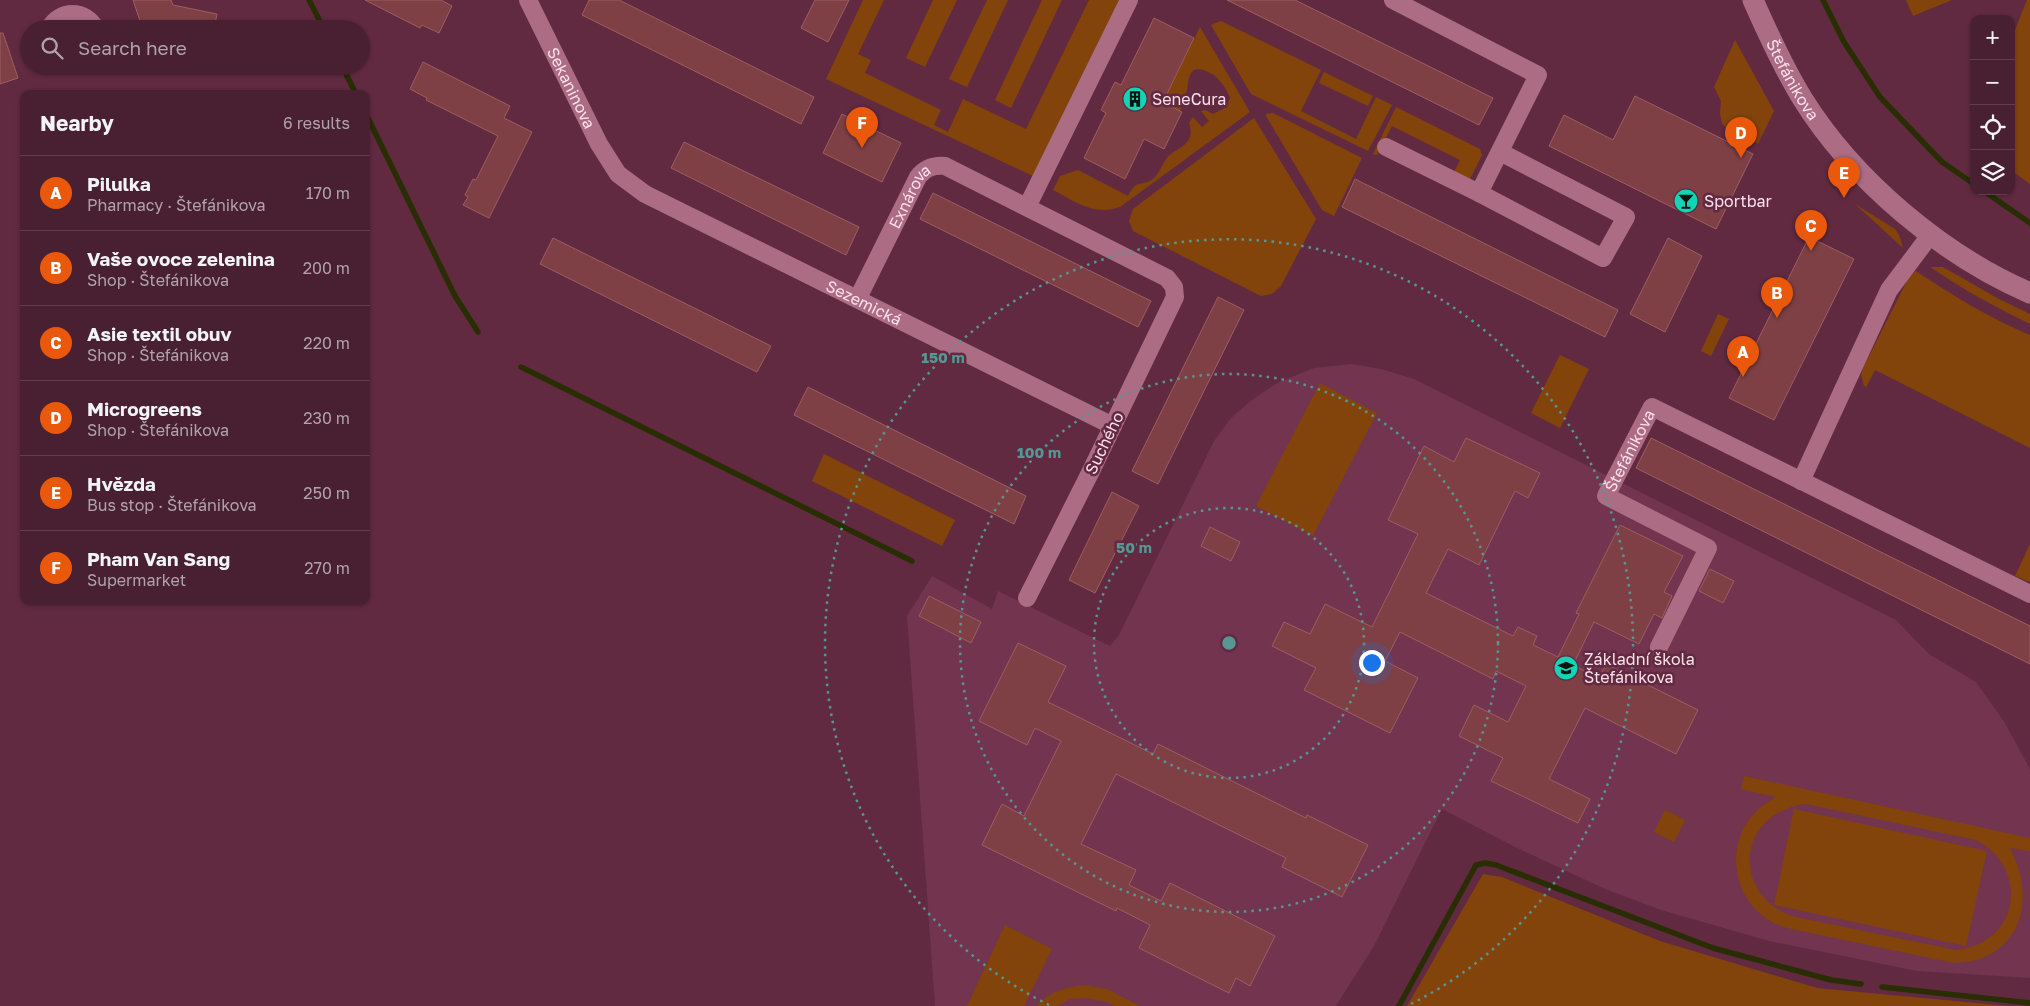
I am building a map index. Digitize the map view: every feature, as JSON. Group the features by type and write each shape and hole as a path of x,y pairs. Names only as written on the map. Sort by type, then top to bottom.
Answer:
{"street":[{"name":"Sekaninova","path":"528,0 599,144 618,174"},
{"path":"1027,207 1129,0"},
{"path":"1393,0 1538,75 1479,193"},
{"name":"Štefánikova","path":"1753,0 1786,71 1802,99 1832,140 1868,180 1931,234 1984,271 2030,293"},
{"path":"55,20 60,8 84,16 90,20"},
{"path":"1386,147 1603,258 1626,217 1500,152"},
{"name":"Exnárova","path":"858,298 918,177 929,168 945,166 1167,278 1174,286"},
{"name":"Sezemická","path":"618,174 644,194 858,298 1113,426"},
{"path":"1801,481 1889,290 1931,234"},
{"name":"Suchého","path":"1026,598 1136,380 1174,297 1174,286"},
{"name":"Štefánikova","path":"1659,648 1708,548 1606,496 1652,407 2030,594"}],"shaded area":[{"path":"863,0 884,0 858,54 871,60 865,73 941,110 934,125 948,132 963,99 1026,129 1089,0 1119,0 1033,176 826,79"},
{"path":"933,0 957,0 925,67 906,58"},
{"path":"987,0 1008,0 967,87 949,79"},
{"path":"1042,0 1062,0 1011,108 995,100"},
{"path":"1906,0 1952,0 1913,16"},
{"path":"2027,0 2030,0 2030,184 2015,173 2015,30"},
{"path":"1221,21 1321,70 1301,111 1356,139 1376,97 1392,105 1368,151 1251,94 1211,25"},
{"path":"1200,27 1250,112 1120,207 1101,210 1093,209 1053,190 1060,176 1078,170 1128,196 1134,187 1153,179 1166,159 1188,141 1191,131 1189,123 1193,117 1202,127 1209,121 1201,111 1205,110 1213,114 1227,107 1230,98 1222,84 1210,73 1197,69 1190,74 1186,98 1180,111 1163,102"},
{"path":"1735,40 1774,111 1758,144 1725,127 1720,114 1721,101 1714,87"},
{"path":"1324,72 1373,96 1368,106 1319,83"},
{"path":"1396,107 1480,149 1482,155 1470,179 1453,174 1460,160 1392,126 1377,155 1373,154"},
{"path":"1273,113 1362,158 1334,216 1322,210 1266,116 1266,114"},
{"path":"1254,118 1316,219 1281,286 1272,294 1261,296 1133,231 1129,221 1133,209"},
{"path":"1855,204 1895,229 1903,248"},
{"path":"1930,267 1943,267 1997,298 2030,314 2030,324 1954,283"},
{"path":"1916,271 1971,306 2030,335 2030,448 1875,370 1866,387 1864,386 1861,375 1863,368 1909,277"},
{"path":"1718,314 1729,319 1711,356 1701,351"},
{"path":"1560,355 1589,369 1560,428 1531,413"},
{"name":"Základní škola Štefánikova","path":"1352,364 1381,369 1414,379 1896,620 1929,654 1976,682 2005,723 2030,769 2030,978 1917,971 1769,941 1661,910 1605,889 1515,847 1442,809 1374,946 1336,1006 935,1006 907,616 932,576 992,609 998,591 1110,646 1119,635 1214,441 1231,418 1253,399 1279,382 1314,368"},
{"path":"1320,383 1377,413 1313,536 1256,506"},
{"path":"824,454 955,520 942,546 812,481"},
{"path":"2030,544 2030,582 2015,576"},
{"path":"1744,776 2030,838 2030,851 2010,848 2017,862 2023,893 2018,923 2011,936 2000,948 1985,957 1954,963 1787,928 1774,923 1753,906 1745,894 1736,868 1736,854 1744,828 1752,816 1776,797 1741,789","holes":["1806,804 1976,840 1993,853 2005,868 2010,886 2010,903 2005,920 1994,934 1977,945 1956,950 1791,916 1771,904 1758,889 1751,872 1750,854 1755,836 1767,821 1784,810"]},
{"path":"1794,809 1987,851 1966,946 1774,905"},
{"path":"1665,810 1685,820 1674,842 1654,832"},
{"path":"1483,874 1502,877 1660,941 1817,988 2008,1006 1407,1006"},
{"path":"1005,925 1052,949 1024,1006 967,1006"},
{"path":"1085,985 1107,989 1140,1006 1115,1006 1107,1002 1086,998 1070,999 1057,1006 1037,1006 1053,993"}],"building":[{"path":"133,0 171,0 173,5 217,14 216,20 140,20"},
{"path":"365,0 441,0 452,6 439,33 422,25 420,28"},
{"path":"589,0 619,0 814,97 801,124 582,15"},
{"path":"815,0 849,0 828,42 801,28"},
{"path":"1227,0 1295,0 1493,98 1479,125"},
{"name":"SeneCura","path":"1154,18 1194,38 1163,102 1182,112 1164,149 1144,139 1125,179 1084,158 1106,113 1101,110 1115,82 1121,85"},
{"path":"0,33 3,33 18,78 0,84"},
{"path":"423,62 510,106 504,118 532,132 489,218 463,205 468,197 465,195 473,179 476,180 498,136 426,100 427,98 410,89"},
{"path":"1635,96 1753,154 1716,229 1549,146 1564,115 1613,140"},
{"path":"842,114 901,143 882,182 823,153"},
{"path":"684,142 859,227 846,255 671,168"},
{"path":"1355,179 1618,310 1605,337 1342,207"},
{"path":"933,193 1151,301 1138,327 920,219"},
{"path":"1809,237 1854,259 1774,420 1729,398"},
{"path":"553,238 771,346 757,372 540,264"},
{"path":"1668,238 1702,256 1665,332 1630,314"},
{"path":"1218,297 1244,310 1158,484 1132,471"},
{"path":"808,387 1026,496 1014,524 794,415"},
{"path":"1466,438 1540,473 1528,498 1515,491 1479,565 1448,549 1426,593 1513,636 1518,627 1537,636 1533,645 1558,657 1579,614 1576,613 1620,525 1683,556 1664,592 1672,596 1662,618 1654,614 1639,644 1594,622 1573,665 1599,678 1606,664 1698,710 1676,754 1585,708 1549,779 1590,799 1578,823 1491,781 1503,758 1459,736 1474,705 1508,722 1526,686 1496,671 1493,679 1400,632 1385,661 1418,678 1390,733 1304,690 1316,668 1272,646 1284,622 1310,634 1325,604 1372,627 1418,534 1388,520 1424,446 1454,462"},
{"path":"1651,438 2030,626 2030,664 1636,468"},
{"path":"1112,492 1139,506 1095,593 1069,580"},
{"path":"1210,527 1240,542 1231,561 1201,546"},
{"path":"1710,569 1734,581 1723,603 1699,591"},
{"path":"929,596 981,622 971,643 919,616"},
{"path":"1018,643 1066,666 1048,702 1153,754 1158,744 1306,818 1307,815 1368,845 1342,897 1282,867 1286,858 1116,774 1081,844 1136,870 1129,885 1161,901 1170,883 1275,936 1250,986 1236,978 1229,993 1139,948 1150,925 1117,908 1116,911 982,845 1002,804 1024,816 1061,741 1035,728 1027,745 979,721"}],"waterway":[{"path":"309,0 319,20"},
{"path":"1823,0 1844,42 1880,97 1942,162 1970,181"},
{"path":"346,75 354,90"},
{"path":"370,122 455,296 478,332"},
{"path":"1990,195 2030,223"},
{"path":"521,367 912,561"},
{"path":"1399,1006 1476,865 1485,863 1496,865 1713,948 1831,980 1861,984"},
{"path":"1882,987 2030,1003"}],"place":[{"name":"SeneCura","path":"1135,99"},
{"name":"Pham Van Sang","path":"862,148"},
{"name":"Microgreens","path":"1741,158"},
{"name":"Hvězda","path":"1844,198"},
{"name":"Sportbar","path":"1686,201"},
{"name":"Asie textil obuv","path":"1811,251"},
{"name":"Vaše ovoce zelenina","path":"1777,318"},
{"name":"Pilulka","path":"1743,377"},
{"name":"Základní škola Štefánikova","path":"1566,668"}]}
